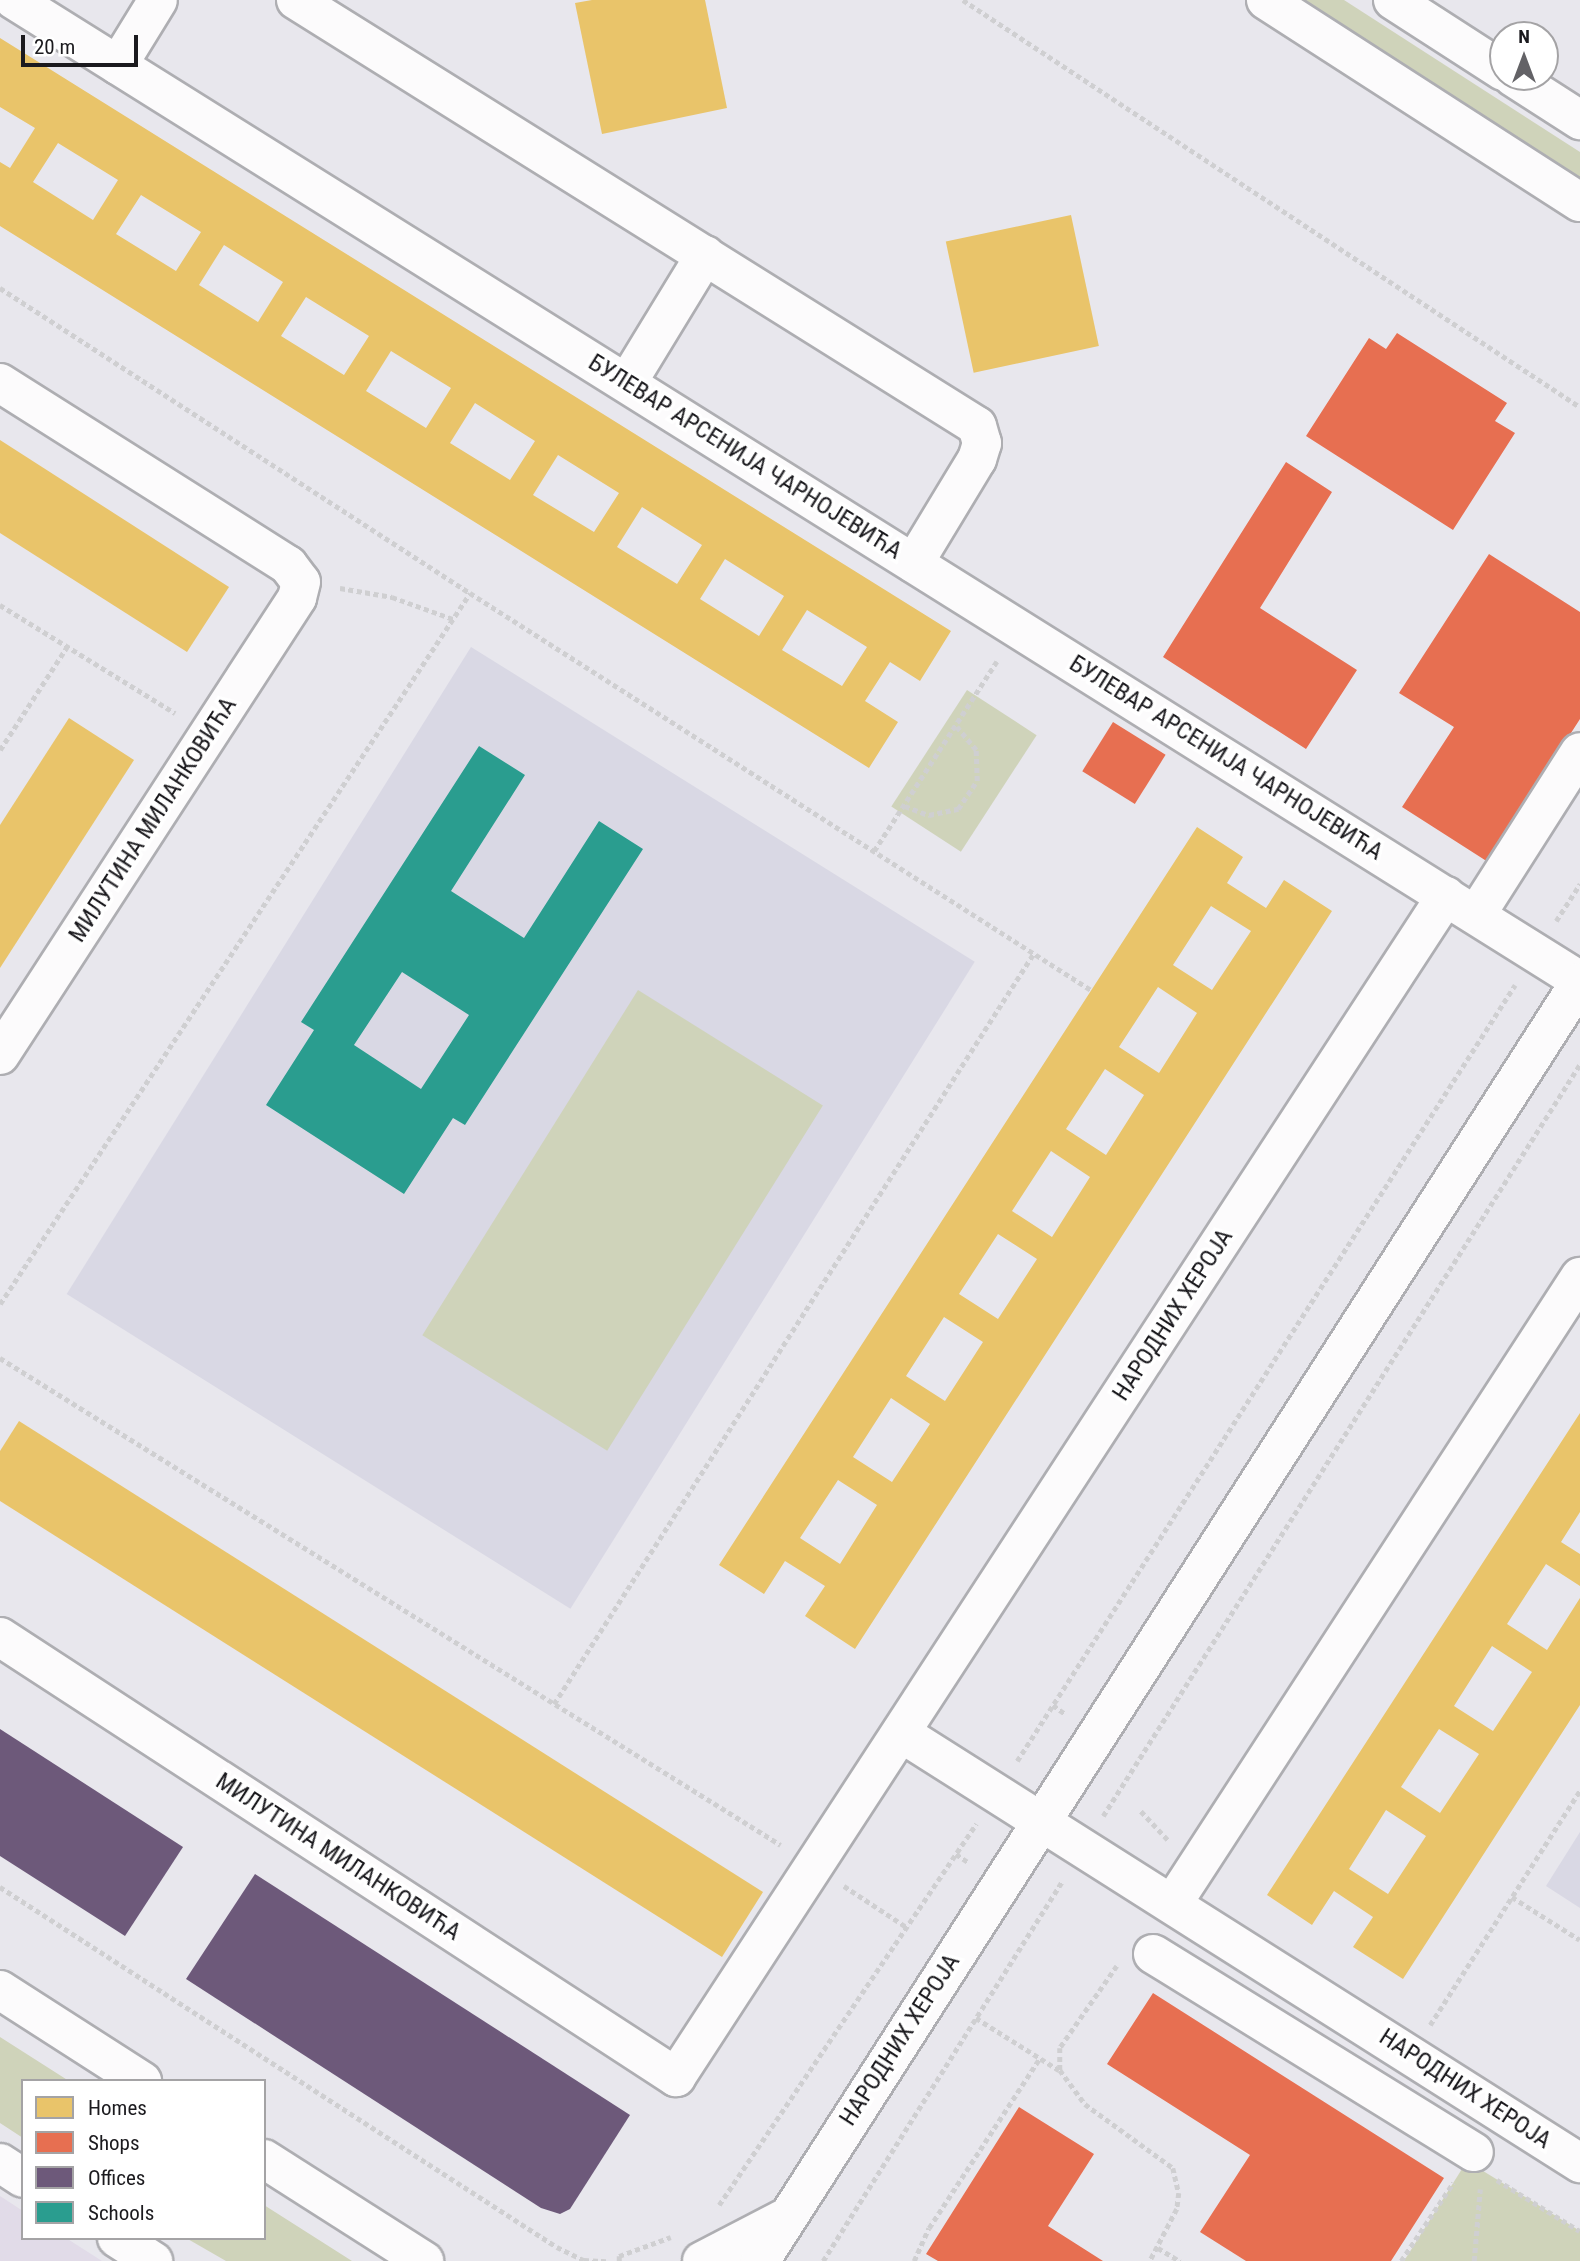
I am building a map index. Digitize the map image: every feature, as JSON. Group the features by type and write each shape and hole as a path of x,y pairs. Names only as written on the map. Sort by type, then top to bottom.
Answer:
{"main road":[{"name":"БУЛЕВАР АРСЕНИЈА ЧАРНОЈЕВИЋА","path":"14,0 1580,982"},
{"path":"118,65 158,0"},
{"path":"296,0 977,426 982,443 977,459 914,563"},
{"path":"1266,0 1580,202"},
{"path":"1393,0 1489,62"},
{"path":"1535,91 1580,120"},
{"path":"627,383 705,254"},
{"path":"0,383 288,565 301,582"},
{"name":"МИЛУТИНА МИЛАНКОВИЋА","path":"0,1055 297,598 301,582"},
{"name":"НАРОДНИХ ХЕРОЈА","path":"676,2077 901,1733 1461,905 1580,752"},
{"name":"НАРОДНИХ ХЕРОЈА","path":"760,2261 1580,982"},
{"path":"1173,1903 1580,1278"},
{"name":"МИЛУТИНА МИЛАНКОВИЋА","path":"0,1637 676,2077"},
{"name":"НАРОДНИХ ХЕРОЈА","path":"901,1733 997,1791 1580,2163"},
{"path":"1153,1954 1482,2171"},
{"path":"1275,2032 1304,1986"},
{"path":"0,1990 139,2079"},
{"path":"266,2160 424,2261"},
{"path":"0,2163 21,2177"},
{"path":"692,2246 787,2217 782,2261"},
{"path":"120,2240 153,2261"}],"path":[{"path":"962,0 1580,407"},
{"path":"0,288 470,593 1091,990"},
{"path":"301,582 392,597 453,619"},
{"path":"0,1304 470,593"},
{"path":"0,605 208,734"},
{"path":"874,851 957,727 1018,628"},
{"path":"0,750 67,647"},
{"path":"905,806 929,815 958,809 977,781 976,750 957,727"},
{"path":"716,2208 908,1928 1580,884"},
{"path":"554,1703 1034,953"},
{"path":"822,2261 1580,1064"},
{"path":"0,1358 814,1866 908,1928"},
{"path":"1053,1705 1064,1713"},
{"path":"1410,2055 1580,1790"},
{"path":"1141,1811 1172,1845"},
{"path":"956,1854 968,1862"},
{"path":"0,1887 556,2247 584,2260 606,2261"},
{"path":"1512,1897 1580,1940"},
{"path":"1060,2070 1060,2048 1102,1982"},
{"path":"976,2018 1060,2070 1085,2104 1173,2168 1177,2210 1150,2261"},
{"path":"914,2261 916,2249 1040,2058"},
{"path":"1474,2261 1482,2171 1580,2231"},
{"path":"619,2261 619,2256 692,2246"},
{"path":"1158,2248 1180,2261"}],"shaded area":[{"path":"471,647 975,962 570,1609 67,1294"},
{"path":"1580,1832 1580,1908 1546,1886"},
{"path":"0,2196 21,2210 21,2240 69,2240 102,2261 0,2261"}],"green space":[{"path":"1296,0 1344,0 1580,152 1580,186"},
{"path":"967,690 1037,735 961,852 891,807"},
{"path":"638,990 823,1106 607,1451 422,1335"},
{"path":"0,2037 66,2079 21,2079 21,2137 0,2123"},
{"path":"1467,2161 1580,2231 1580,2261 1404,2261"},
{"path":"266,2206 352,2261 226,2261 189,2240 266,2240"}],"building: Homes":[{"path":"592,0 705,0 727,108 602,134 575,3"},
{"path":"0,38 951,631 920,681 890,662 865,701 898,722 869,768 0,226 0,162 10,168 35,128 0,107","holes":["58,143 118,180 93,220 33,182","141,195 201,232 176,271 116,234","224,245 283,282 258,322 199,285","306,297 369,336 344,375 281,336","391,351 451,388 426,428 366,391","475,403 535,441 510,480 450,443","558,455 619,493 594,532 533,495","642,507 702,545 677,584 617,547","725,559 784,596 759,636 700,599","807,610 867,647 842,686 782,650"]},
{"path":"1071,215 1099,346 974,373 946,242"},
{"path":"0,440 229,587 187,652 0,533"},
{"path":"69,718 134,760 0,968 0,825"},
{"path":"1197,827 1243,857 1227,883 1266,908 1284,880 1332,911 855,1649 805,1616 825,1586 785,1561 764,1594 719,1565","holes":["1211,906 1251,931 1212,990 1173,965","1158,987 1197,1013 1159,1073 1119,1047","1105,1069 1144,1095 1106,1155 1066,1129","1051,1151 1090,1177 1052,1237 1012,1211","998,1234 1037,1259 998,1319 959,1294","944,1317 983,1342 945,1401 906,1376","891,1398 930,1424 892,1482 853,1457","838,1480 877,1505 840,1564 800,1538"]},
{"path":"1580,1413 1580,1512 1561,1542 1580,1554 1580,1586 1546,1564 1507,1624 1547,1650 1580,1598 1580,1705 1403,1979 1353,1947 1373,1917 1334,1891 1312,1925 1267,1895","holes":["1492,1646 1532,1672 1493,1731 1454,1706","1439,1729 1479,1754 1440,1813 1401,1787","1386,1810 1426,1836 1388,1894 1349,1869"]},
{"path":"19,1421 763,1892 722,1957 0,1501 0,1451"}],"building: Shops":[{"path":"1397,333 1507,403 1495,421 1515,433 1453,530 1306,436 1369,338 1386,349"},
{"path":"1286,462 1332,492 1260,608 1357,670 1306,749 1163,657"},
{"path":"1489,554 1580,612 1580,719 1488,862 1402,807 1454,727 1399,693"},
{"path":"1113,722 1166,755 1135,804 1082,771"},
{"path":"1153,1993 1444,2178 1391,2261 1246,2261 1200,2232 1250,2155 1107,2064"},
{"path":"1019,2107 1094,2154 1048,2226 1103,2261 938,2261 926,2254"}],"building: Offices":[{"path":"0,1729 183,1847 125,1936 0,1856"},
{"path":"255,1874 630,2115 570,2209 560,2214 541,2208 186,1979"}],"building: Schools":[{"path":"479,746 525,775 451,891 524,938 599,821 643,849 465,1125 453,1118 404,1194 266,1105 314,1030 301,1022","holes":["402,972 469,1015 421,1089 354,1045"]}]}
